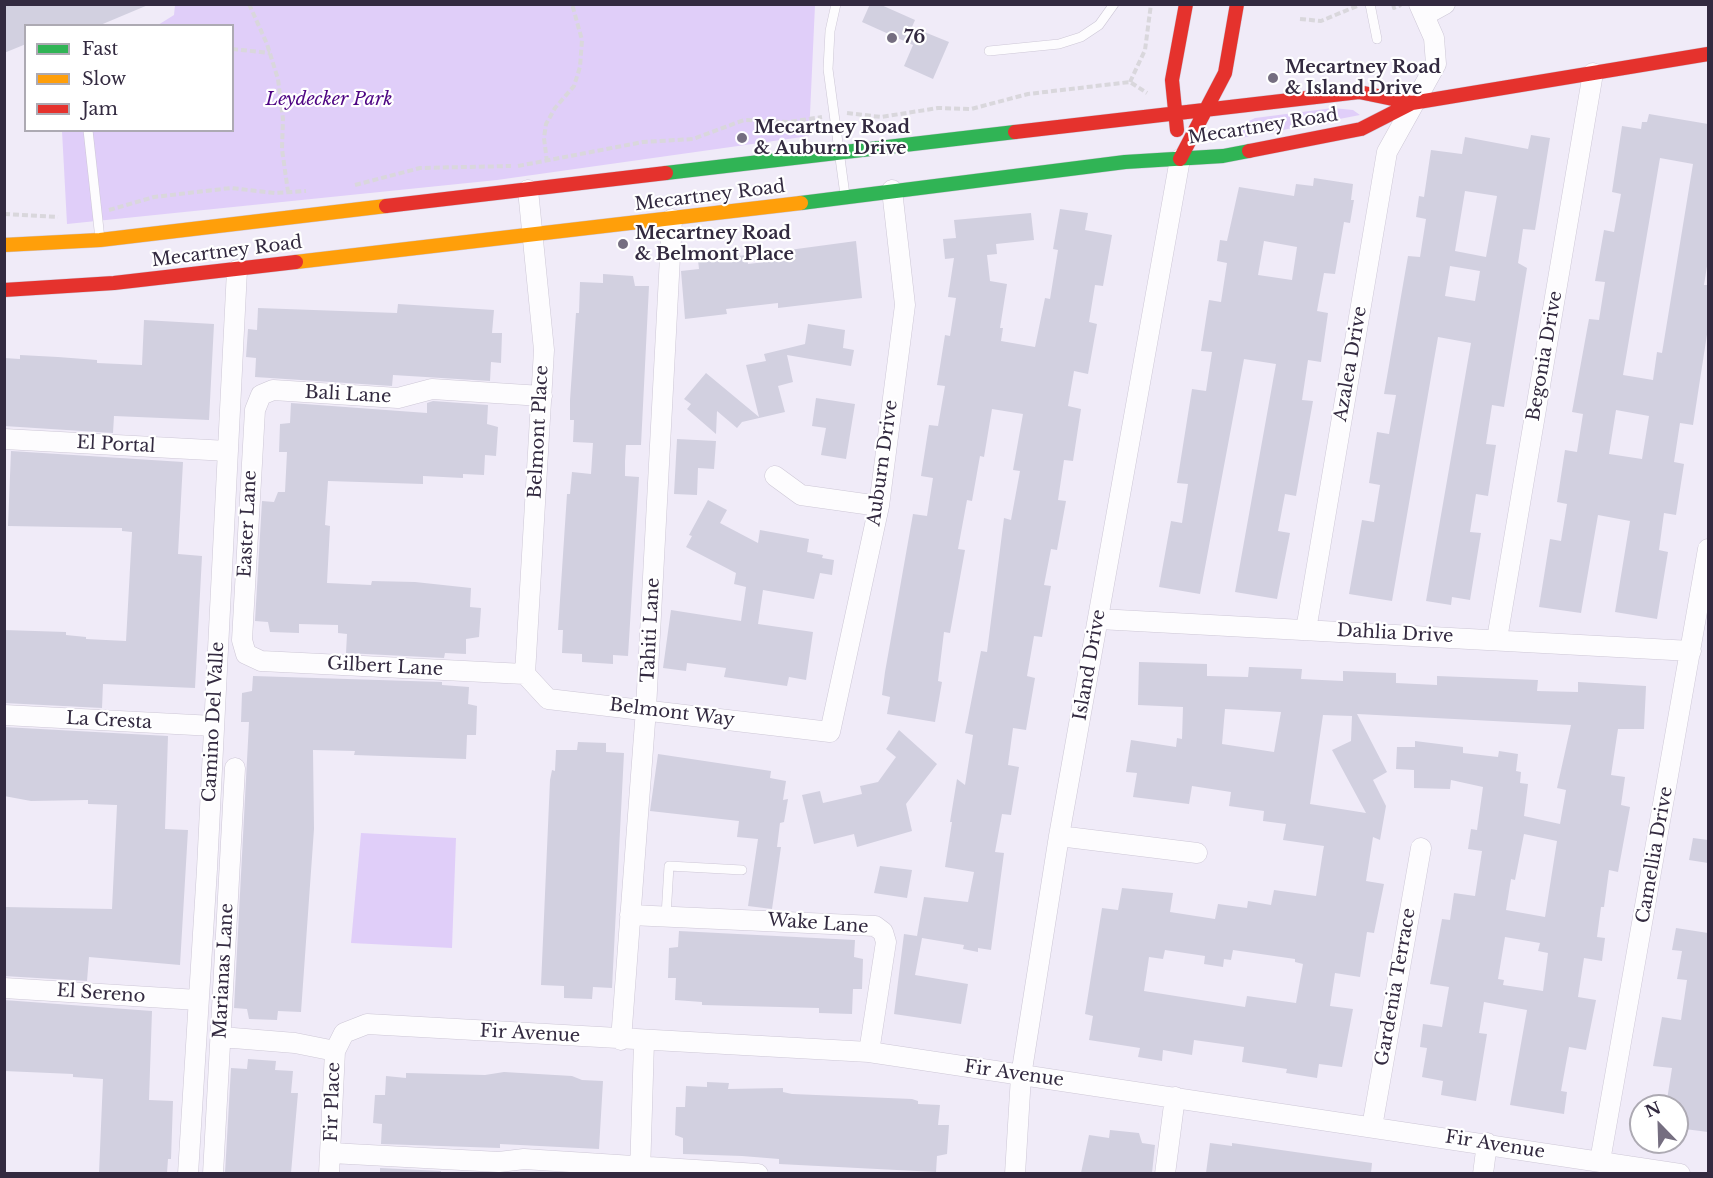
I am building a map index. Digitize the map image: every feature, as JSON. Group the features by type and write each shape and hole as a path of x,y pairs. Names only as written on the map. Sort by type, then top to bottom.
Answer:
{"main road":[{"name":"Island Drive","path":"1180,159 1172,80 1186,4"},
{"name":"Island Drive","path":"1180,159 1225,73 1237,4"},
{"name":"Mecartney Road","path":"4,290 114,283 237,270 672,219 1125,162 1223,156 1361,129 1412,103 1708,54"},
{"name":"Mecartney Road","path":"4,245 100,240 1359,92 1412,103"}],"street":[{"path":"1422,10 1445,4"},
{"name":"Azalea Drive","path":"1306,630 1388,152 1412,103 1436,63 1434,38 1422,10"},
{"name":"Begonia Drive","path":"1497,639 1593,73"},
{"name":"Island Drive","path":"1015,1173 1021,1076 1059,836 1180,159"},
{"name":"Belmont Place","path":"525,674 542,396 543,330 528,190"},
{"name":"Auburn Drive","path":"830,732 879,506 905,305 892,190"},
{"name":"Tahiti Lane","path":"621,1040 646,709 672,219"},
{"name":"Camino Del Valle","path":"188,1173 237,270"},
{"name":"Bali Lane","path":"261,395 273,390 398,398 432,389 542,396"},
{"name":"Easter Lane","path":"246,654 242,640 255,410 261,395"},
{"name":"El Portal","path":"4,439 228,451"},
{"path":"775,476 801,495 879,506"},
{"name":"Camellia Drive","path":"1600,1161 1708,549"},
{"name":"Dahlia Drive","path":"1099,619 1691,651"},
{"name":"Gilbert Lane","path":"246,654 261,661 525,674"},
{"name":"Belmont Way","path":"525,674 548,699 830,732"},
{"name":"La Cresta","path":"4,715 214,726"},
{"name":"Marianas Lane","path":"213,1173 235,768"},
{"path":"1059,836 1197,853"},
{"name":"Gardenia Terrace","path":"1372,1127 1421,848"},
{"name":"Wake Lane","path":"630,915 875,926 883,932 886,942 869,1052"},
{"name":"El Sereno","path":"4,988 198,1000"},
{"name":"Fir Avenue","path":"344,1033 367,1024 644,1042 869,1052 1680,1173"},
{"name":"Fir Place","path":"329,1173 335,1051 344,1033"},
{"path":"221,1037 295,1043 335,1051"},
{"path":"640,1170 644,1042"},
{"path":"1165,1173 1175,1097"},
{"path":"1483,1173 1487,1143"},
{"path":"331,1153 640,1170 758,1173"}],"lane":[{"path":"836,4 830,31 828,69 846,197"},
{"path":"989,51 1059,44 1081,38 1099,25 1114,4"},
{"path":"1370,4 1377,39"},
{"path":"88,132 100,240"},
{"path":"666,916 669,867 742,870"}],"path":[{"path":"249,4 270,52 278,79 283,119 282,149 288,192"},
{"path":"550,188 544,138 546,124 555,108 574,86 580,67 582,40 572,4"},
{"path":"1130,82 1145,50 1151,4"},
{"path":"1300,19 1321,21 1361,4"},
{"path":"1393,4 1394,8 1402,4"},
{"path":"234,49 270,52"},
{"path":"349,187 420,168 513,166 643,142 693,139 744,120 789,122 848,112 880,117 938,108 971,109 1028,94 1130,82 1148,94"},
{"path":"97,213 154,197 231,188 288,192 309,190"},
{"path":"4,214 65,218"}],"green space":[{"name":"Leydecker Park","path":"175,5 815,5 809,136 497,180 67,224 62,132 234,132 234,24 160,24 174,15"},
{"path":"1333,108 1353,110 1360,115 1236,139 1243,124 1255,118"},
{"path":"361,833 456,838 452,948 351,943"}],"building":[{"path":"4,4 148,4 103,24 24,24 24,45 4,53"},
{"path":"870,4 879,4 915,20 912,27 949,42 933,79 904,66 913,45 862,22"},
{"path":"1649,114 1708,124 1708,260 1704,285 1708,285 1708,328 1693,425 1680,423 1674,462 1684,464 1676,515 1664,513 1659,550 1668,552 1657,619 1615,612 1630,521 1598,515 1581,613 1539,607 1550,539 1561,541 1567,504 1557,502 1565,450 1577,452 1583,414 1572,412 1589,319 1599,320 1605,282 1595,281 1604,230 1614,232 1621,194 1612,192 1622,126 1641,129 1642,122 1647,122","holes":["1660,158 1693,164 1662,353 1657,352 1653,380 1623,375","1616,410 1649,416 1642,459 1609,454"]},
{"path":"1531,135 1550,138 1535,230 1523,229 1518,263 1527,268 1504,407 1492,405 1486,444 1496,445 1488,496 1476,494 1470,532 1481,533 1470,600 1452,597 1451,605 1426,601 1471,343 1438,337 1392,601 1349,594 1362,520 1374,522 1380,485 1369,483 1377,432 1389,434 1396,395 1384,394 1408,256 1420,257 1426,219 1416,217 1419,196 1424,197 1431,150 1462,154 1465,137 1528,149","holes":["1465,191 1497,196 1486,257 1455,251","1450,266 1480,271 1475,301 1445,296"]},
{"path":"1314,178 1353,184 1351,200 1354,200 1350,223 1344,222 1335,274 1324,273 1317,311 1328,313 1321,362 1308,360 1302,400 1313,401 1296,496 1285,494 1278,531 1290,533 1277,599 1235,592 1276,364 1244,359 1200,594 1159,587 1171,521 1182,523 1188,484 1177,483 1192,389 1206,391 1212,352 1201,351 1209,300 1221,302 1227,263 1217,261 1220,240 1227,241 1239,187 1294,196 1296,184 1313,186","holes":["1264,241 1297,247 1292,280 1258,275"]},
{"path":"1060,209 1088,213 1085,230 1112,235 1103,286 1095,285 1089,322 1097,324 1088,374 1074,371 1068,406 1081,409 1073,461 1064,460 1058,500 1066,501 1057,550 1051,549 1044,585 1051,586 1042,637 1034,636 1027,676 1035,678 1026,730 1013,728 1008,765 1019,767 1011,815 1002,814 995,852 1004,853 991,950 978,948 978,952 963,949 964,945 922,938 915,975 968,984 961,1024 894,1014 904,934 917,936 924,897 968,902 974,872 945,867 952,822 950,822 957,779 965,785 973,735 965,733 981,651 987,652 1004,518 1011,520 1020,471 1013,470 1023,414 992,409 984,457 980,456 972,501 967,500 958,549 965,550 950,633 944,632 938,681 942,682 935,722 887,714 890,697 882,695 885,672 913,514 927,516 933,478 921,476 929,425 938,426 945,386 937,385 945,335 950,336 956,298 948,297 954,258 945,259 943,239 956,238 954,220 1031,213 1034,240 996,244 997,254 987,255 990,281 1007,284 1000,328 1003,328 1001,341 1035,347 1045,298 1050,299 1058,250 1053,249"},
{"path":"856,241 862,298 778,308 778,303 726,309 727,314 685,319 681,271 699,269 698,260 747,255 748,264 790,259 789,250"},
{"path":"603,274 633,276 635,286 649,286 641,445 626,445 625,461 625,476 639,477 628,656 613,655 613,664 582,662 582,654 562,653 563,630 558,630 567,494 570,494 572,472 591,474 593,443 573,442 574,420 570,420 576,313 579,313 580,282 603,283"},
{"path":"398,304 494,310 492,333 502,333 501,363 491,362 490,381 393,375 392,386 255,377 256,358 246,357 248,329 257,330 258,308 397,313"},
{"path":"144,320 214,324 209,420 114,416 113,433 4,426 4,358 20,359 20,355 142,365"},
{"path":"808,324 845,330 843,348 854,350 851,366 787,355 793,382 778,386 785,412 742,422 737,428 717,411 716,434 687,409 691,404 684,399 706,373 759,417 746,365 766,361 764,354 805,344"},
{"path":"816,398 855,404 846,459 821,455 826,428 812,426"},
{"path":"433,401 488,405 487,424 498,427 496,456 485,455 484,475 463,474 463,478 423,476 423,484 328,481 325,525 330,526 327,583 371,585 372,581 415,582 471,588 470,607 481,608 479,637 466,639 466,654 445,653 444,658 346,653 347,634 338,633 338,625 299,624 299,633 270,632 268,622 255,621 262,501 274,502 278,492 285,492 287,452 279,452 280,424 290,423 291,403 427,413 427,403"},
{"path":"677,439 716,441 714,469 698,468 697,495 674,494"},
{"path":"11,451 183,462 178,554 202,556 195,688 103,684 102,708 4,703 4,630 66,632 66,635 86,637 86,639 126,641 132,532 122,531 122,528 8,526"},
{"path":"708,500 727,510 720,523 758,543 760,530 809,539 807,552 834,560 832,575 820,573 814,599 763,590 758,624 813,632 806,680 789,677 787,686 724,677 726,668 687,663 686,671 663,668 671,610 741,621 746,587 734,584 736,573 686,547 692,536 689,535"},
{"path":"1139,662 1207,664 1207,676 1248,677 1249,667 1302,669 1301,679 1343,681 1343,671 1396,673 1396,683 1437,685 1437,676 1538,680 1537,691 1578,692 1578,682 1646,686 1644,729 1618,729 1611,775 1625,777 1621,805 1630,807 1618,872 1609,870 1604,907 1601,907 1597,937 1605,938 1602,961 1584,958 1578,997 1596,1000 1586,1050 1569,1047 1561,1091 1567,1092 1564,1114 1510,1105 1527,1010 1484,1002 1479,1033 1487,1034 1476,1101 1441,1095 1443,1081 1422,1077 1427,1048 1420,1047 1423,1024 1442,1027 1449,987 1430,984 1442,919 1450,920 1454,893 1475,896 1482,851 1468,849 1471,829 1477,830 1483,787 1451,780 1450,789 1414,788 1414,770 1396,769 1397,747 1415,747 1415,741 1463,747 1463,753 1498,757 1499,751 1518,754 1516,771 1521,772 1520,783 1528,784 1524,816 1560,824 1566,790 1557,788 1571,725 1357,714 1387,772 1373,780 1386,806 1380,840 1373,837 1366,881 1384,884 1374,933 1367,932 1360,977 1335,973 1330,1006 1353,1009 1342,1067 1319,1064 1317,1078 1286,1073 1287,1069 1242,1062 1244,1047 1194,1040 1192,1055 1163,1050 1162,1061 1138,1057 1140,1048 1089,1040 1093,1016 1085,1014 1102,908 1118,910 1122,888 1173,893 1170,912 1215,919 1218,904 1247,908 1248,901 1271,905 1274,890 1316,896 1324,846 1283,840 1286,824 1263,821 1264,811 1229,806 1231,792 1192,786 1189,804 1133,797 1137,773 1126,772 1131,740 1176,747 1177,738 1182,739 1183,707 1138,705","holes":["1225,709 1281,712 1274,752 1222,744","1323,715 1352,716 1351,741 1332,750 1366,813 1310,804","1524,834 1557,841 1545,917 1506,910 1511,879 1515,880","1505,937 1540,943 1538,951 1548,953 1543,991 1503,985 1504,980 1498,979","1165,950 1205,956 1204,964 1223,967 1224,959 1231,960 1233,950 1295,959 1295,962 1303,964 1296,1003 1247,996 1245,1007 1144,991 1149,957 1163,959"]},
{"path":"253,676 442,682 442,685 469,687 468,704 477,706 476,735 467,735 466,759 354,755 355,751 313,750 314,829 301,1012 278,1011 277,1020 249,1019 247,1009 234,1008 249,722 241,722 242,693 252,691"},
{"path":"4,727 168,736 165,829 188,830 180,965 89,957 87,981 4,976 4,907 112,909 117,805 88,804 88,800 31,801 4,796"},
{"path":"899,730 937,764 906,804 912,831 857,847 854,834 814,844 802,795 820,791 823,803 862,794 860,786 878,782 896,757 886,749"},
{"path":"578,742 606,743 606,752 624,753 612,988 593,987 592,999 564,998 564,986 541,985 550,780 552,770 555,771 556,750 577,750"},
{"path":"658,754 771,771 770,778 786,781 783,800 788,799 784,822 780,823 777,847 781,847 772,909 748,906 758,839 737,837 739,821 650,811"},
{"path":"1693,838 1708,840 1708,863 1689,860"},
{"path":"880,866 912,870 907,898 874,893"},
{"path":"1676,928 1708,933 1708,1132 1689,1130 1689,1094 1668,1094 1672,1068 1653,1066 1662,1017 1681,1020 1687,980 1677,979 1682,951 1672,950"},
{"path":"679,931 855,940 854,957 863,959 862,989 853,989 852,1014 819,1013 819,1008 702,1005 702,1002 675,1000 676,978 668,978 669,948 678,947"},
{"path":"4,1000 152,1011 149,1100 173,1101 171,1159 168,1159 167,1173 99,1173 103,1079 73,1077 73,1074 4,1071"},
{"path":"248,1059 276,1061 275,1070 293,1071 291,1093 298,1093 291,1173 225,1173 231,1068 247,1069"},
{"path":"504,1072 572,1076 582,1080 603,1081 599,1149 500,1144 500,1148 381,1144 382,1124 373,1123 375,1095 385,1095 386,1076 406,1078 406,1073 485,1075"},
{"path":"707,1082 729,1083 728,1089 783,1088 783,1092 792,1094 912,1099 918,1101 918,1104 940,1105 938,1125 949,1125 947,1154 937,1156 936,1172 779,1164 779,1159 683,1154 683,1138 675,1135 676,1107 685,1107 686,1086 707,1087"},
{"path":"1110,1130 1139,1133 1142,1143 1155,1145 1152,1173 1081,1173 1089,1135 1109,1138"},
{"path":"1210,1143 1232,1146 1232,1143 1372,1163 1371,1173 1206,1173"},
{"path":"380,1168 441,1171 441,1173 380,1173"}],"traffic: fast":[{"path":"666,173 1015,132"},
{"path":"801,203 1125,162 1223,156 1249,151"}],"traffic: slow":[{"path":"296,262 801,203"},
{"path":"4,245 100,240 386,206"}],"traffic: jam":[{"path":"1177,130 1172,80 1186,4"},
{"path":"1180,159 1225,73 1237,4"},
{"path":"1249,151 1361,129 1412,103 1708,54"},
{"path":"1015,132 1359,92 1412,103"},
{"path":"386,206 666,173"},
{"path":"4,290 114,283 296,262"}],"place":[{"name":"76","path":"892,38"},
{"name":"Mecartney Road & Island Drive","path":"1273,78"},
{"name":"Mecartney Road & Auburn Drive","path":"742,138"},
{"name":"Mecartney Road & Belmont Place","path":"623,244"}]}
